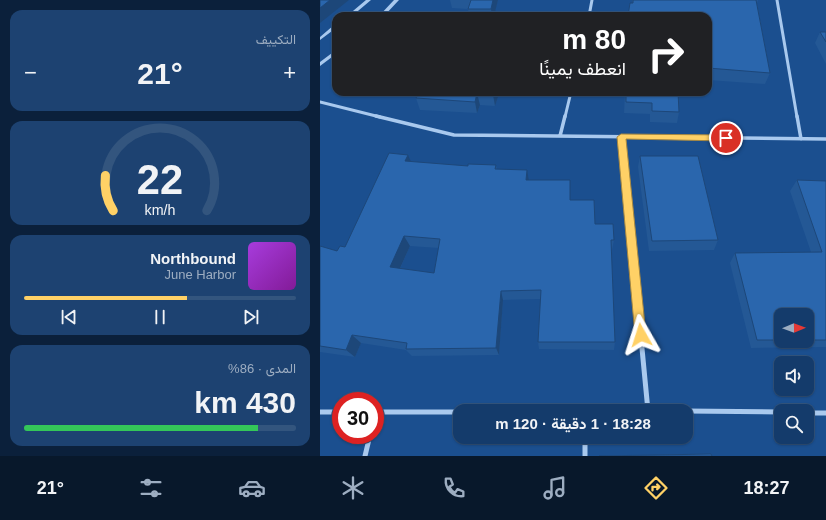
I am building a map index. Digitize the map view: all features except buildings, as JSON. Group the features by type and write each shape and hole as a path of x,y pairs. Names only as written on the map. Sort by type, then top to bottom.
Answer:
{"street":[{"path":"354,12 369,0"},
{"path":"385,12 397,0"},
{"path":"589,12 592,0"},
{"path":"777,0 801,139"},
{"path":"320,39 332,29"},
{"path":"320,64 332,55"},
{"path":"560,136 570,96"},
{"path":"320,102 454,135 826,139"},
{"path":"621,137 647,404"},
{"path":"693,411 774,412"},
{"path":"320,412 332,412"},
{"path":"384,413 453,412"},
{"path":"814,413 826,413"},
{"path":"365,456 368,444"},
{"path":"585,444 585,456"}],"route":[{"path":"641,335 621,137 726,138"}]}
